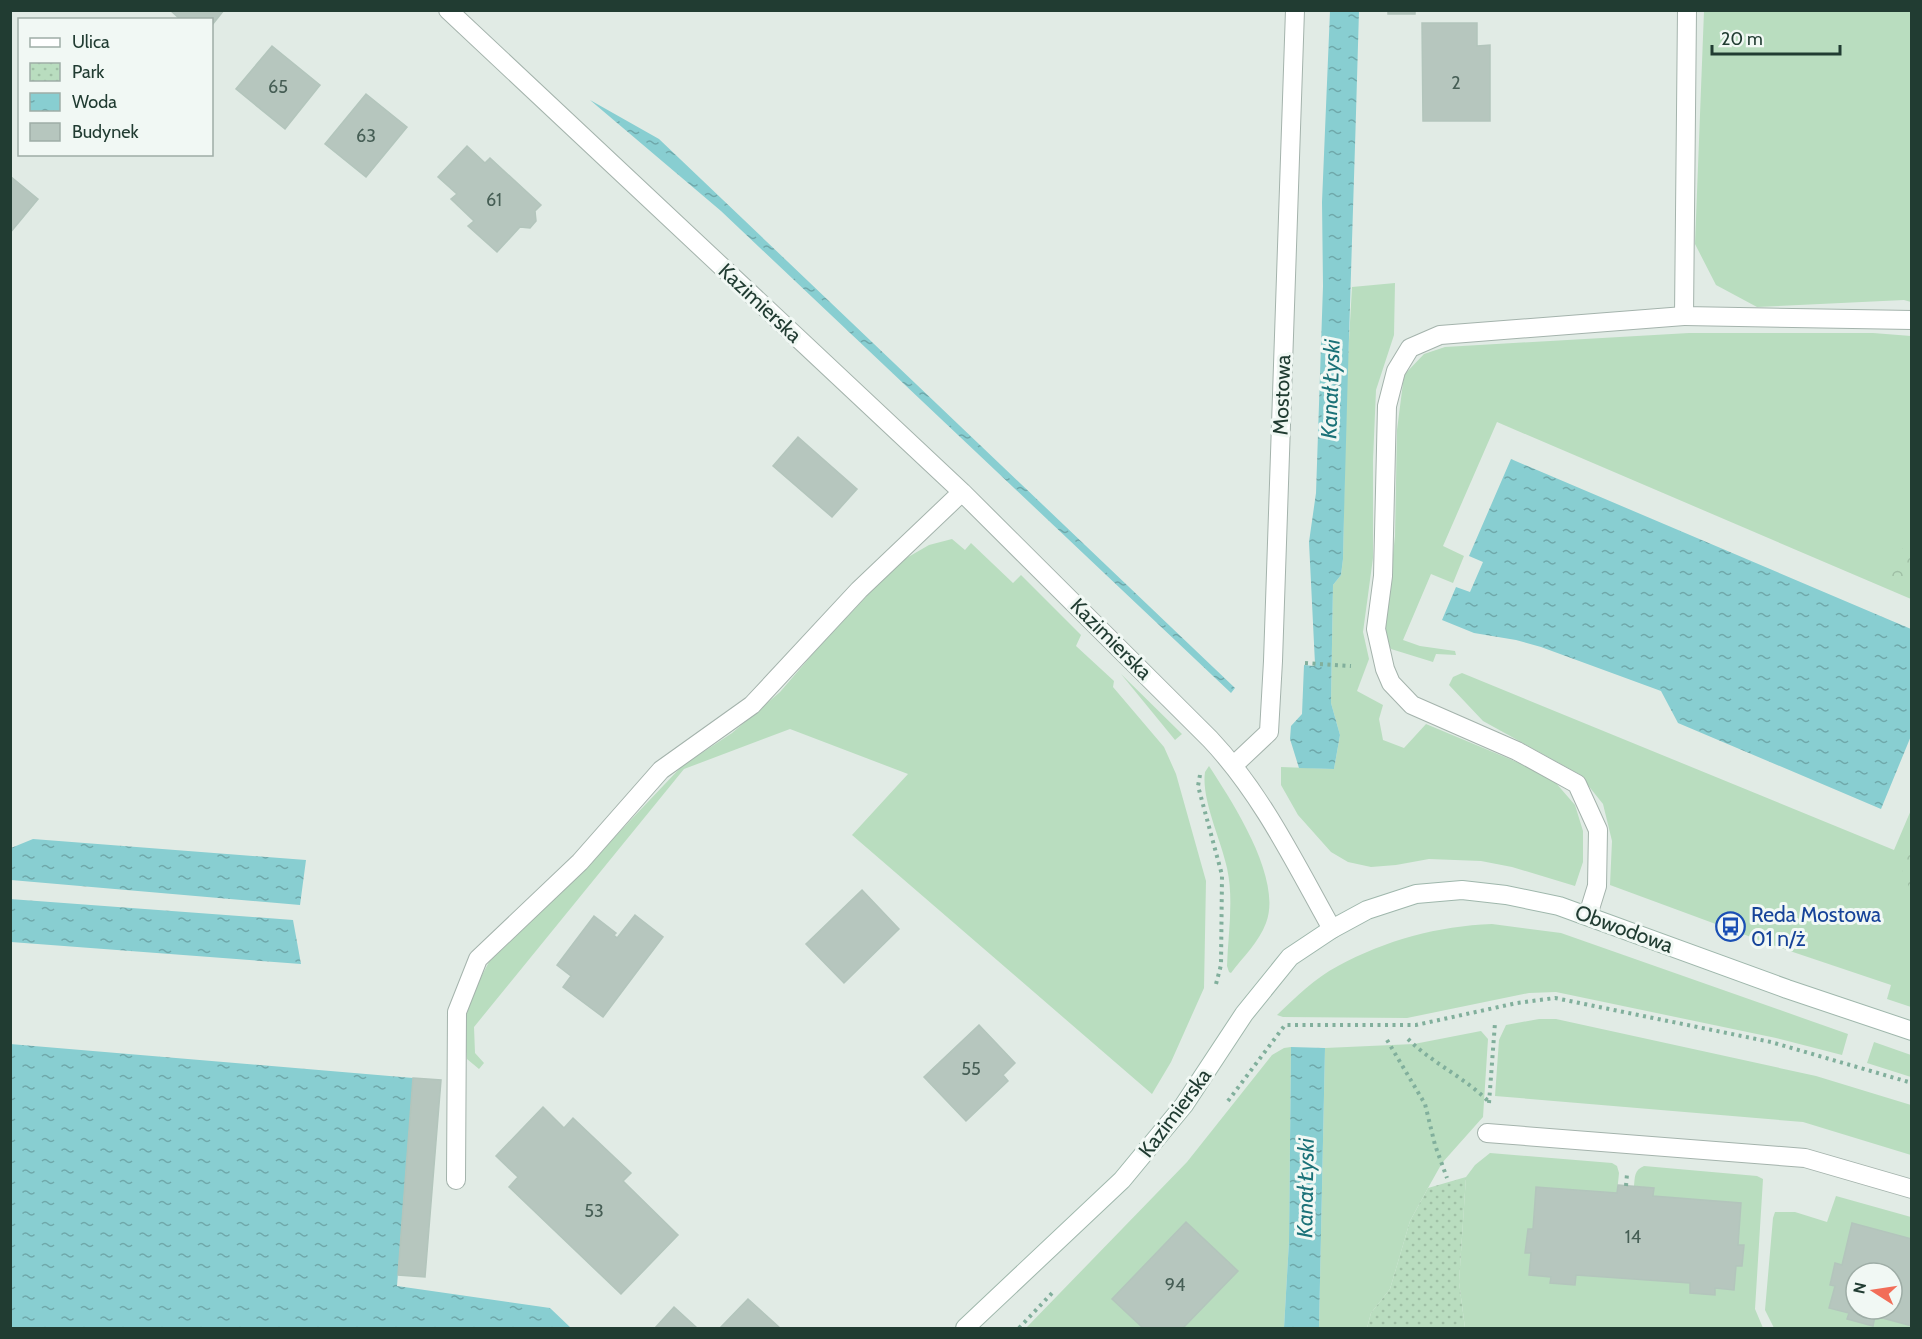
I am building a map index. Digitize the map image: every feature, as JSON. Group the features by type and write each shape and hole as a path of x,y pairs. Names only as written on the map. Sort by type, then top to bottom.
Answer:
{"street":[{"name":"Kazimierska","path":"448,10 962,492 1116,644 1234,765 1263,806 1332,929 1290,957 1244,1014 1184,1105 1122,1180 965,1329"},
{"name":"Mostowa","path":"1234,765 1269,732 1274,650 1295,10"},
{"path":"1684,316 1687,10"},
{"path":"1588,915 1597,886 1599,830 1577,784 1517,751 1412,705 1391,683 1385,669 1376,629 1383,576 1388,406 1396,371 1410,348 1440,335 1684,316 1911,320"},
{"path":"456,1180 457,1012 478,959 580,862 661,770 752,705 859,590 962,492"},
{"name":"Obwodowa","path":"1332,929 1367,910 1416,894 1462,890 1516,897 1588,915 1787,990 1911,1031"},
{"path":"1487,1133 1805,1158 1911,1189"}],"path":[{"path":"1315,664 1332,665"},
{"path":"1202,769 1198,786 1222,875 1221,965 1215,988"},
{"path":"1272,1040 1285,1025 1416,1024 1517,1003 1555,998 1772,1042 1911,1083"},
{"path":"1487,1133 1495,1023"},
{"path":"1408,1038 1421,1052 1479,1092 1490,1103"},
{"path":"1387,1040 1425,1104 1435,1145 1447,1178"}],"green space":[{"path":"1704,11 1911,11 1911,302 1904,300 1757,307 1716,285 1695,244"},
{"path":"1395,283 1394,335 1376,390 1373,558 1363,632 1369,659 1357,691 1383,705 1379,719 1383,740 1404,748 1426,724 1524,765 1555,782 1575,805 1583,831 1583,862 1575,886 1512,867 1481,861 1429,859 1371,867 1348,862 1331,852 1298,815 1281,785 1281,767 1334,769 1340,735 1331,703 1333,585 1341,575 1343,559 1346,393 1352,287"},
{"path":"1689,333 1873,333 1911,336 1911,599 1497,422 1443,546 1464,556 1453,583 1431,574 1403,640 1420,646 1455,651 1456,655 1436,654 1433,662 1391,649 1384,639 1395,536 1397,430 1404,375 1424,354 1445,347"},
{"path":"1911,532 1911,585 1889,576"},
{"path":"952,539 965,550 971,543 1013,583 1021,575 1081,635 1076,646 1114,681 1113,687 1164,747 1176,774 1206,881 1204,988 1171,1062 1152,1094 852,835 908,774 790,729 684,769 474,1027 475,1053 484,1063 479,1069 467,1059 466,1017 473,992 489,962 570,884 682,766 732,733 780,692 817,649 903,560 929,545"},
{"path":"1462,673 1894,850 1911,810 1911,1007 1887,999 1891,985 1781,948 1610,885 1612,841 1603,804 1579,774 1483,721 1449,685 1453,677"},
{"path":"1121,674 1182,734 1175,740"},
{"path":"1209,766 1253,842 1268,885 1269,905 1266,923 1255,943 1231,973 1227,966 1229,880 1206,794 1205,772"},
{"path":"1911,842 1911,892 1901,867"},
{"path":"1492,924 1561,933 1848,1034 1842,1055 1776,1038 1556,992 1529,993 1407,1018 1283,1017 1277,1015 1321,976 1356,957 1394,942 1432,931"},
{"path":"1539,1019 1556,1019 1816,1076 1911,1105 1911,1155 1803,1122 1495,1096 1499,1040 1506,1025"},
{"path":"1481,1031 1488,1039 1483,1117 1442,1163 1410,1221 1390,1289 1371,1313 1367,1328 1319,1328 1325,1048 1414,1044"},
{"path":"1874,1042 1911,1055 1911,1077 1867,1063"},
{"path":"1291,1047 1289,1241 1284,1328 1026,1328 1187,1162 1272,1055"},
{"path":"1490,1153 1612,1163 1617,1166 1619,1173 1617,1193 1536,1187 1533,1229 1528,1229 1525,1252 1531,1253 1529,1275 1551,1277 1550,1282 1575,1285 1576,1275 1690,1283 1690,1293 1715,1294 1715,1288 1734,1290 1736,1266 1742,1266 1744,1246 1738,1245 1741,1203 1653,1196 1653,1188 1634,1186 1636,1174 1644,1166 1757,1176 1763,1179 1755,1309 1763,1328 1465,1328 1459,1282 1466,1177 1475,1165"},
{"path":"1466,1177 1459,1282 1465,1328 1367,1328 1371,1313 1390,1289 1410,1221 1428,1188"},
{"path":"1836,1196 1911,1217 1911,1239 1852,1224 1842,1265 1835,1263 1830,1284 1835,1286 1829,1308 1844,1312 1844,1321 1855,1321 1873,1326 1874,1321 1893,1321 1911,1326 1911,1328 1774,1328 1765,1310 1775,1212 1795,1212 1827,1222"}],"water":[{"name":"Kanał Łyski","path":"1330,11 1359,11 1343,559 1341,575 1333,585 1331,703 1340,735 1334,769 1299,768 1290,739 1291,726 1302,714 1304,665 1314,666 1315,664 1309,542 1316,493 1323,286 1322,202"},
{"path":"590,100 659,139 1235,688 1231,693 721,211"},
{"path":"1511,459 1911,629 1911,736 1881,809 1678,723 1661,691 1541,647 1474,633 1442,620 1456,587 1470,592 1483,562 1469,556"},
{"path":"33,839 306,860 300,905 11,880 11,848"},
{"path":"10,899 293,920 301,964 11,942"},
{"path":"10,1044 413,1078 397,1286 550,1308 571,1328 11,1328"},
{"name":"Kanał Łyski","path":"1291,1047 1325,1048 1319,1328 1284,1328 1289,1241"}],"building":[{"path":"170,10 224,10 213,24 213,18 179,18"},
{"path":"1388,10 1415,10 1415,14 1388,14"},
{"path":"1422,23 1477,23 1477,46 1490,45 1490,121 1423,121"},
{"path":"272,46 320,85 285,129 236,89"},
{"path":"366,94 407,127 366,177 325,144"},
{"path":"467,146 485,163 490,158 541,205 535,211 536,221 530,228 520,227 497,252 468,226 474,221 451,199 457,194 438,177"},
{"path":"10,176 38,199 10,233"},
{"path":"798,437 857,489 832,517 773,466"},
{"path":"862,890 899,929 844,983 806,944"},
{"path":"635,915 663,937 603,1017 563,987 571,976 557,965 594,916 616,933 614,935 617,938"},
{"path":"979,1025 1015,1063 1003,1075 1008,1081 966,1121 924,1077"},
{"path":"413,1078 441,1080 425,1277 398,1275"},
{"path":"543,1107 564,1128 573,1118 631,1173 623,1181 678,1235 621,1294 509,1187 518,1177 496,1156"},
{"path":"1618,1185 1654,1188 1653,1196 1741,1203 1738,1245 1744,1245 1742,1266 1736,1266 1734,1290 1715,1288 1715,1295 1690,1293 1690,1283 1576,1275 1575,1285 1550,1283 1551,1277 1529,1275 1531,1253 1525,1253 1528,1229 1533,1229 1536,1187 1617,1193"},
{"path":"1186,1222 1238,1271 1183,1328 1143,1328 1112,1299"},
{"path":"1852,1223 1912,1239 1912,1326 1894,1321 1904,1321 1904,1261 1844,1261 1844,1312 1829,1308 1835,1286 1830,1285 1835,1263 1842,1265"},
{"path":"748,1299 780,1328 720,1328"},
{"path":"674,1307 697,1328 655,1328"},
{"path":"1854,1321 1874,1321 1873,1326"}],"place":[{"name":"Reda Mostowa 01 n/ż","path":"1730,927"}]}
